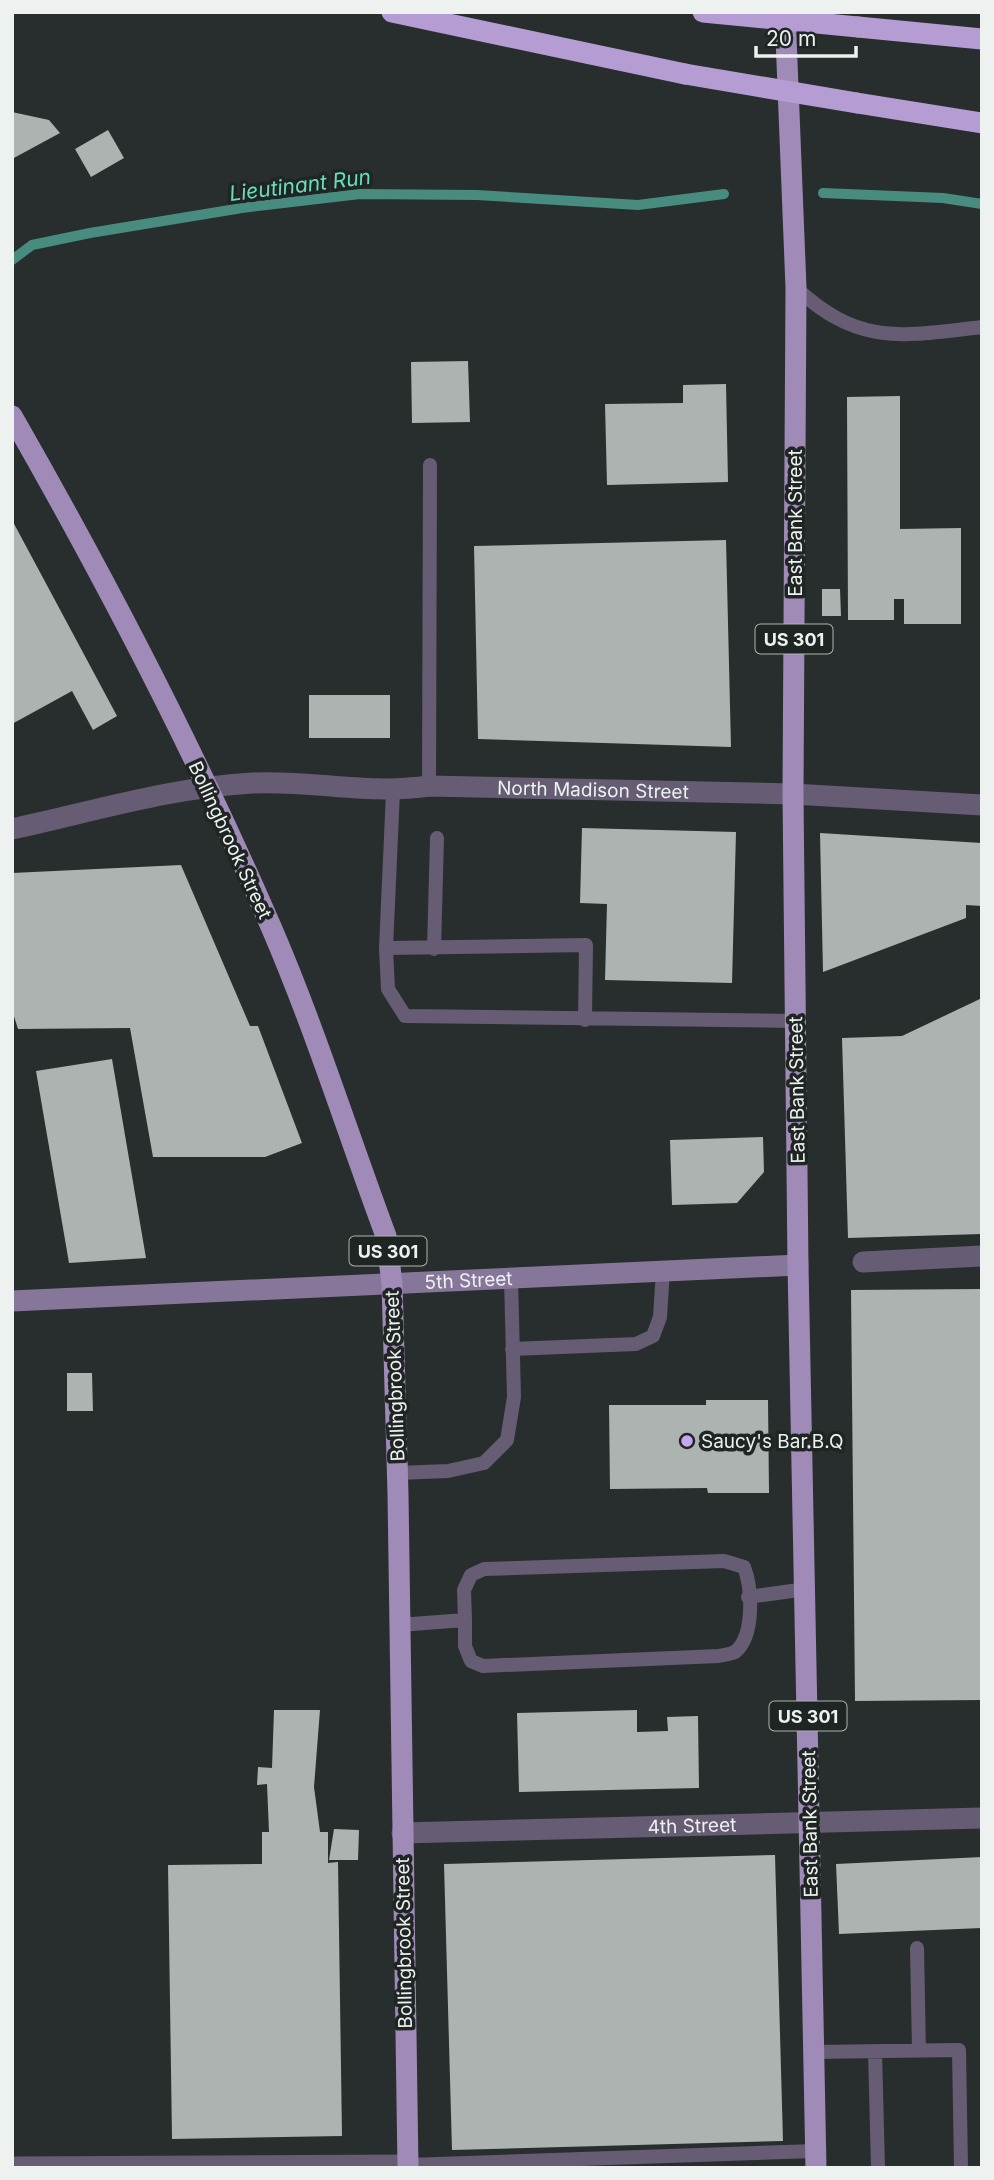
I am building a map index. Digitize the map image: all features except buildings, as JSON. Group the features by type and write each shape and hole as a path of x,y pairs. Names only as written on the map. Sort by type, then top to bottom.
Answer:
{"highway":[{"path":"392,12 685,75 982,123"},
{"path":"703,12 982,39"}],"main road":[{"name":"East Bank Street","path":"785,12 796,288 793,794 798,1265 816,2160"},
{"name":"Bollingbrook Street","path":"12,416 74,524 170,709 287,969 387,1236 392,1283 397,1473 408,2166"}],"street":[{"name":"North Madison Street","path":"12,829 206,788 256,783 393,792 429,786 793,794 982,805"},
{"path":"863,1262 982,1256"},
{"name":"5th Street","path":"12,1301 798,1265"},
{"name":"4th Street","path":"402,1833 982,1818"},
{"path":"12,2167 408,2166"}],"lane":[{"path":"796,288 820,310 850,326 882,334 909,335 982,327"},
{"path":"429,786 430,465"},
{"path":"393,792 386,948 388,989 405,1016 797,1021"},
{"path":"434,949 437,838"},
{"path":"386,948 586,945 584,1020"},
{"path":"512,1349 636,1343 653,1336 660,1317 663,1271"},
{"path":"397,1473 448,1471 484,1463 507,1440 514,1397 511,1278"},
{"path":"724,1561 744,1567 748,1578 747,1635 734,1653 719,1656 482,1666 471,1661 465,1646 465,1620 464,1590 471,1575 484,1569 724,1561"},
{"path":"748,1597 806,1590"},
{"path":"399,1625 465,1620"},
{"path":"917,1948 919,2051"},
{"path":"814,2052 959,2050 961,2168"},
{"path":"875,2051 878,2168"},
{"path":"408,2166 816,2160"}],"waterway":[{"name":"Lieutinant Run","path":"823,193 943,198 982,204"},
{"name":"Lieutinant Run","path":"12,260 32,245 90,233 242,208 360,194 477,195 638,205 724,194"}],"place":[{"name":"Saucy's Bar.B.Q","path":"687,1441"}]}
